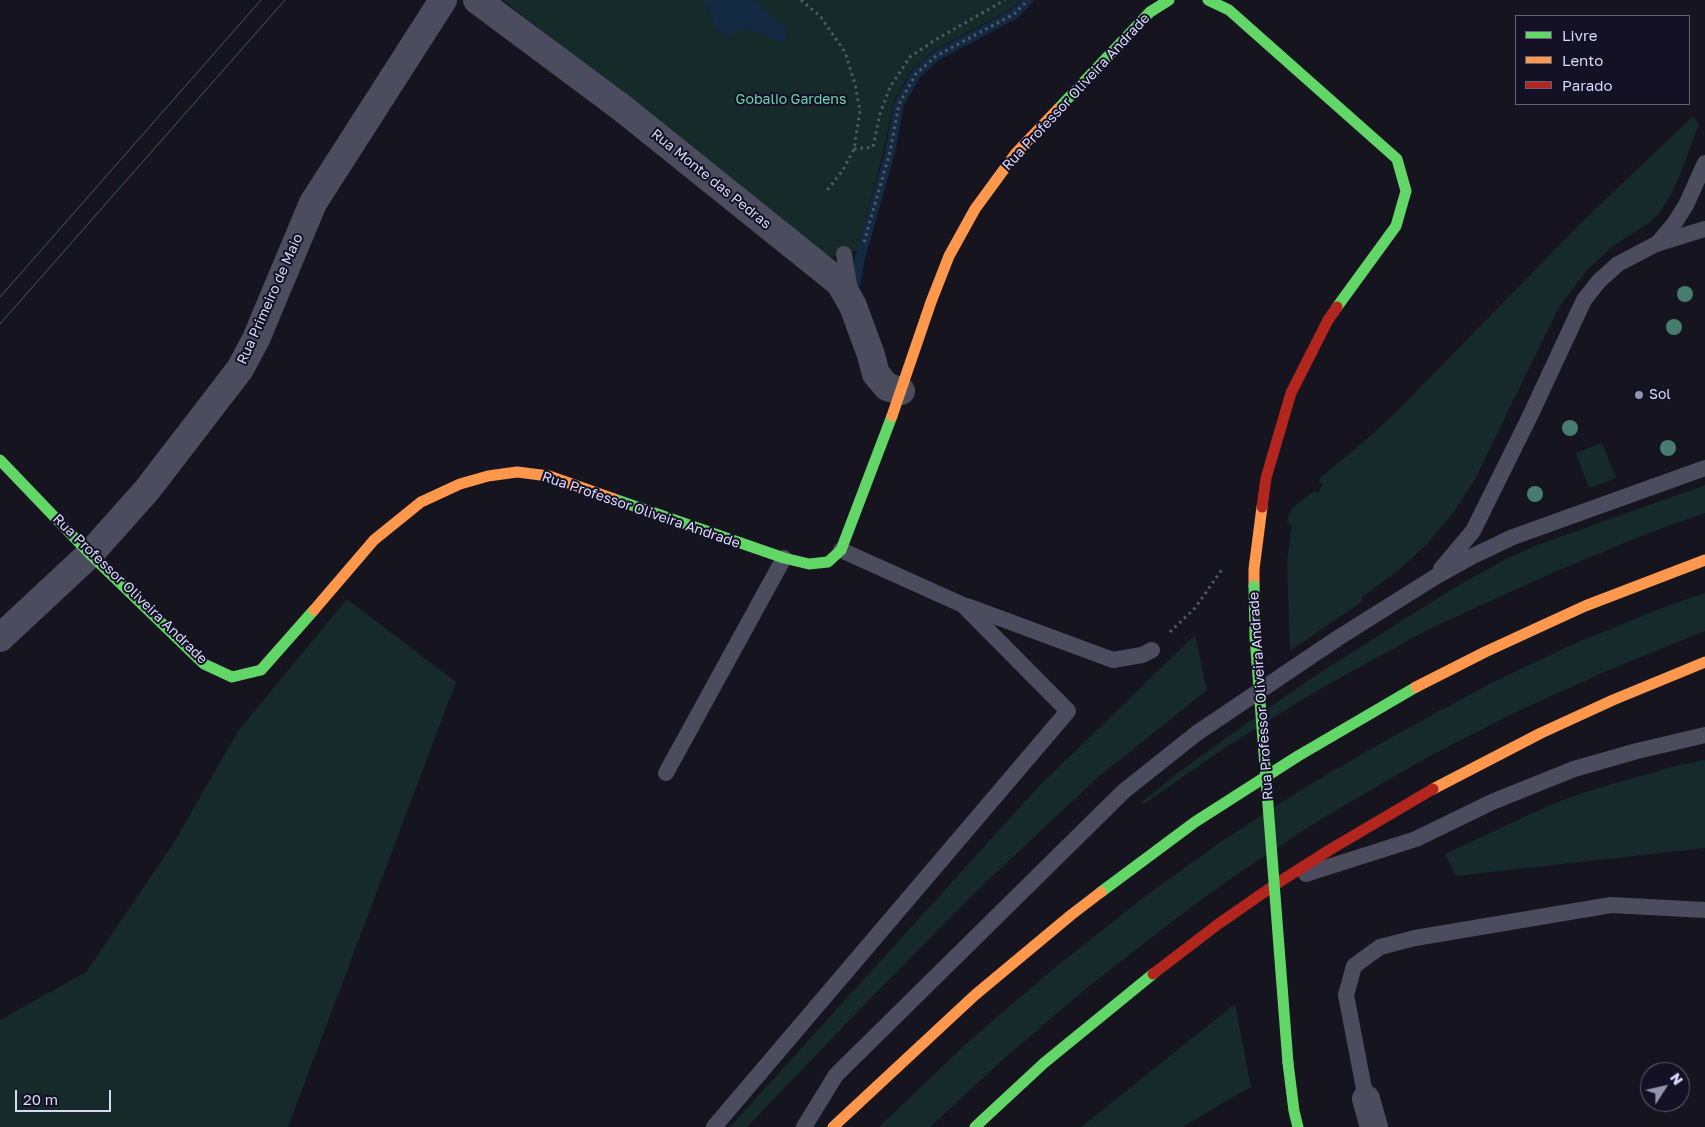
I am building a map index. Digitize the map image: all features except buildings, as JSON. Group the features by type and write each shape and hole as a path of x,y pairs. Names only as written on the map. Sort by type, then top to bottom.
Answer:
{"main road":[{"name":"Rua Professor Oliveira Andrade","path":"0,460 90,554 204,664 232,677 261,670 374,540 421,502 460,484 488,476 517,472 549,476 784,558 809,564 828,562 842,550 901,391 931,302 949,256 975,209 1016,153 1150,12 1169,0"},
{"name":"Rua Professor Oliveira Andrade","path":"1208,0 1229,10 1397,159 1406,191 1396,226 1328,320 1290,393 1266,478 1254,568 1255,636 1288,1062 1294,1111 1298,1127"},
{"path":"833,1127 975,995 1070,915 1195,822 1298,756 1414,688 1485,652 1585,606 1705,560"},
{"path":"975,1127 1108,1009 1217,925 1276,884 1434,788 1541,733 1705,662"}],"street":[{"name":"Rua Primeiro de Maio","path":"0,638 90,554 147,490 240,369 256,339 312,203 443,0"},
{"name":"Rua Monte das Pedras","path":"477,0 622,108 840,283 852,306 876,374 887,387 901,391"},
{"path":"1366,1099 1374,1127"}],"lane":[{"path":"1656,244 1674,224 1686,205 1705,163"},
{"path":"1435,577 1473,531 1584,300 1599,281 1618,264 1656,244 1705,229"},
{"path":"844,254 852,306"},
{"path":"804,1127 836,1075 1124,791 1197,733 1338,638 1435,577 1473,556 1512,537 1705,468"},
{"path":"842,550 962,605 1113,660 1142,655 1152,650"},
{"path":"666,773 784,558"},
{"path":"714,1127 1068,711 962,605"},
{"path":"1276,884 1416,839 1492,802 1574,769 1637,751 1705,735"},
{"path":"1366,1099 1346,995 1354,966 1380,947 1415,938 1611,905 1705,910"}],"path":[{"path":"801,0 820,16 845,52 855,84 860,111 854,149 843,170 825,194"},
{"path":"854,149 873,148 880,114 890,87 910,57 935,40 1005,0"},
{"path":"862,249 890,152 899,104 916,74 936,56 1014,14 1028,0"},
{"path":"1152,650 1195,608 1228,560"}],"green space":[{"name":"Gobalio Gardens","path":"503,0 1020,0 1011,9 933,51 911,71 894,100 883,153 858,250 828,258"},
{"path":"1693,116 1699,124 1671,194 1660,212 1649,223 1613,246 1588,269 1559,307 1474,481 1453,513 1428,543 1400,569 1361,598 1363,601 1290,651 1287,563 1292,525 1287,524 1292,508 1314,491 1318,493 1323,484 1319,482 1320,478 1398,410 1584,220"},
{"path":"1602,443 1616,478 1589,488 1576,453"},
{"path":"1705,485 1705,513 1646,534 1552,573 1427,630 1320,689 1227,746 1144,804 1142,802 1179,772 1313,677 1457,586 1508,558 1540,544"},
{"path":"1705,593 1705,631 1604,672 1516,712 1430,756 1326,816 1236,875 1178,917 1088,987 1007,1056 930,1127 879,1127 970,1040 1058,965 1148,894 1222,841 1312,783 1491,683 1576,643 1667,606"},
{"path":"347,599 456,682 288,1127 0,1127 0,1020 86,972 173,844 238,731"},
{"path":"1195,635 1207,690 1096,779 980,888 747,1127 730,1127 1038,787"},
{"path":"1705,760 1705,848 1456,876 1445,854 1550,805 1591,790 1676,766"},
{"path":"1235,1004 1251,1087 1182,1127 1081,1127"}],"water":[{"path":"702,0 755,0 765,11 783,24 788,31 787,38 779,42 758,32 743,29 729,35 721,33 715,27 709,8"}],"waterway":[{"path":"854,290 860,258 890,152 899,104 916,74 936,56 1014,14 1028,0"}],"tram line":[{"path":"0,297 261,0"},
{"path":"0,324 285,0"}],"traffic: fast":[{"path":"1058,109 1150,12 1169,0"},
{"path":"1208,0 1229,10 1397,159 1406,191 1396,226 1337,307"},
{"path":"614,499 784,558 809,564 828,562 841,550 892,416"},
{"path":"0,460 90,554 204,664 232,677 261,670 314,610"},
{"path":"1254,586 1255,637 1288,1063"},
{"path":"1101,892 1195,822 1298,756 1416,687"},
{"path":"975,1127 1044,1063 1153,974"},
{"path":"1288,1063 1298,1127"}],"traffic: slow":[{"path":"892,416 931,302 949,256 975,209 1016,153 1058,109"},
{"path":"314,610 374,540 421,502 460,484 488,476 517,472 549,476 614,499"},
{"path":"1254,586 1254,569 1262,507"},
{"path":"1416,687 1485,652 1585,606 1705,560"},
{"path":"1433,789 1541,733 1613,700 1705,662"},
{"path":"833,1127 975,995 1101,892"}],"traffic: jam":[{"path":"1262,507 1266,478 1291,393 1328,320 1337,307"},
{"path":"1153,974 1217,925 1276,884 1433,789"}],"place":[{"name":"Sol","path":"1639,395"}]}
